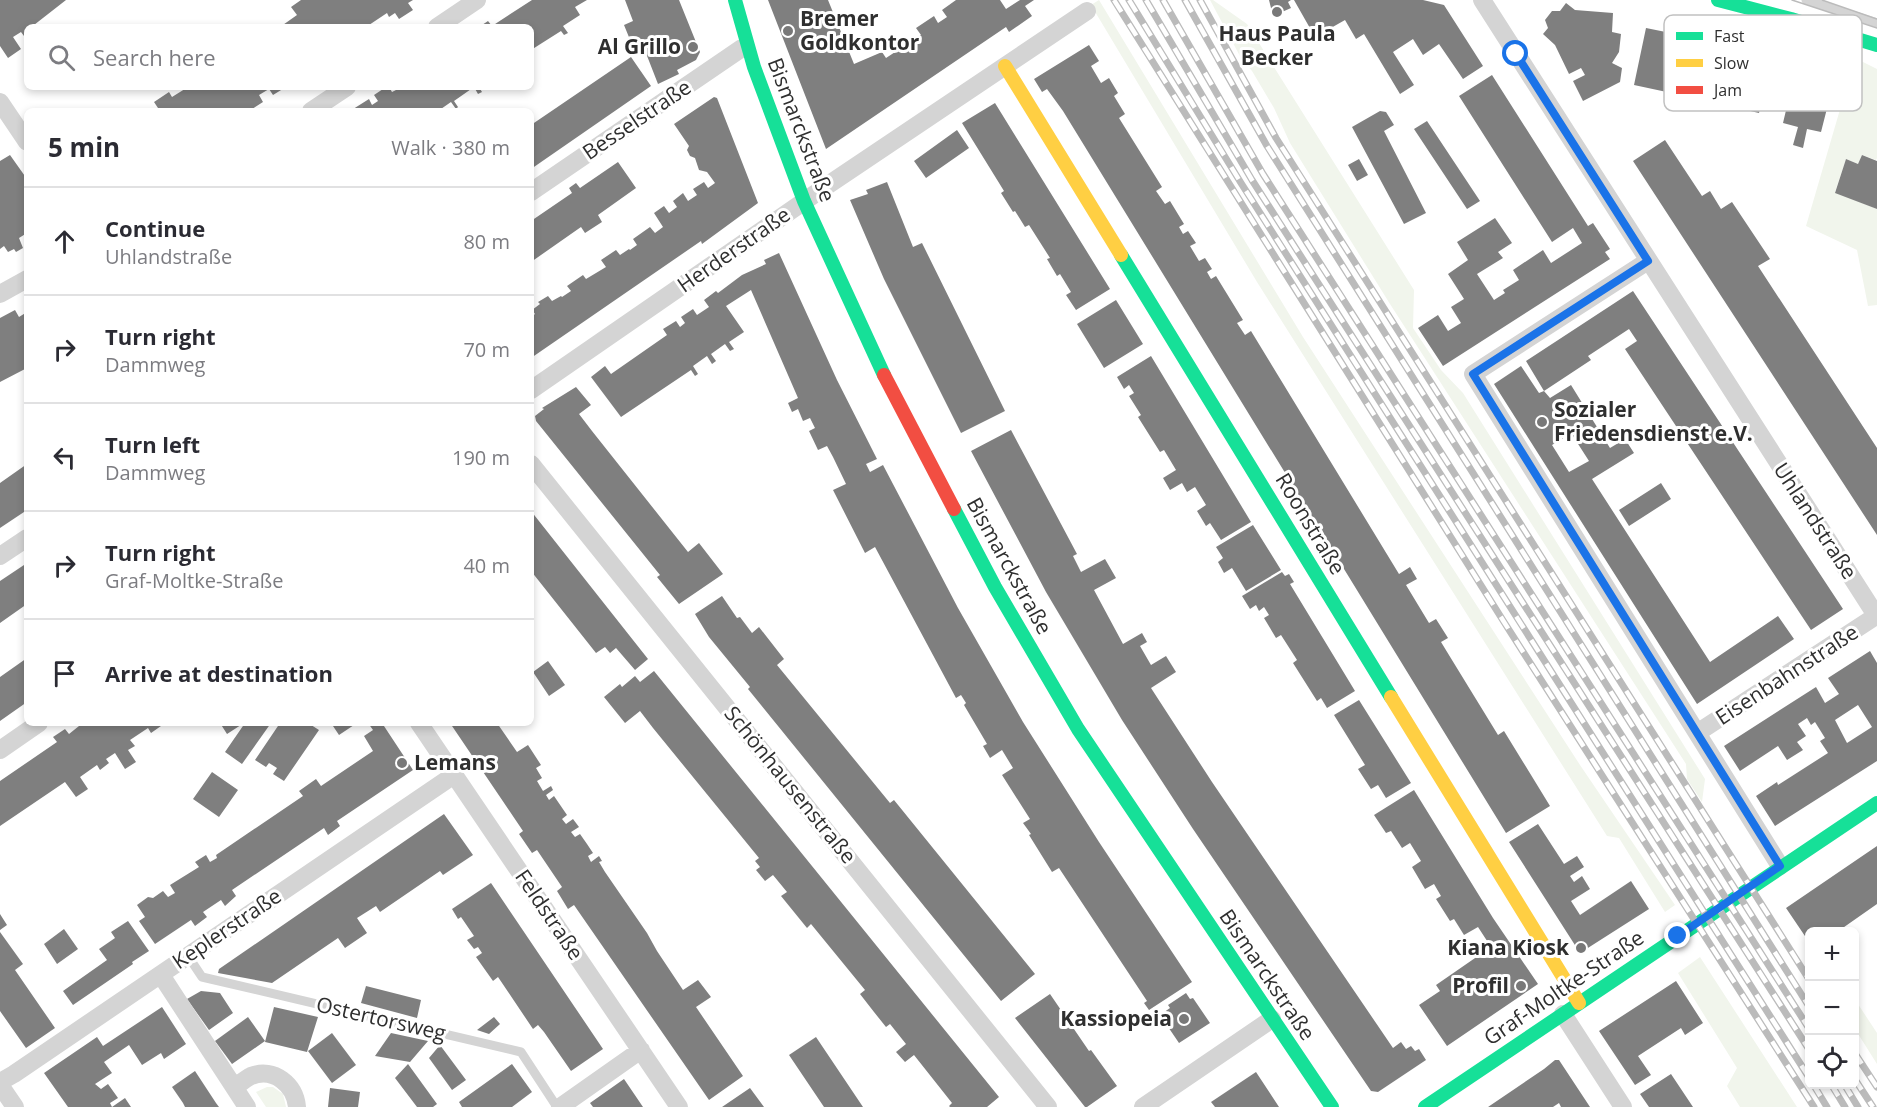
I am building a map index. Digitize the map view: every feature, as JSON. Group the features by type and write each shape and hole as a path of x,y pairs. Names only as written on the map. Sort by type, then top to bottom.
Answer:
{"main road":[{"name":"Bismarckstraße","path":"735,0 754,67 804,201 895,398 995,587 1077,729 1332,1107"},
{"path":"1718,0 1776,15"},
{"path":"723,9 754,67"},
{"path":"1862,40 1877,45"},
{"name":"Roonstraße","path":"1005,66 1579,1004"},
{"name":"Graf-Moltke-Straße","path":"1425,1107 1780,866 1877,803"}],"street":[{"path":"441,24 477,0"},
{"name":"Uhlandstraße","path":"1482,0 1877,617"},
{"name":"Herderstraße","path":"534,388 804,201 1005,66 1084,6"},
{"name":"Besselstraße","path":"534,190 742,48"},
{"path":"316,108 342,90"},
{"path":"0,102 24,138"},
{"path":"1648,261 1473,374 1780,866"},
{"path":"0,294 24,281"},
{"name":"Schönhausenstraße","path":"534,468 1048,1107"},
{"path":"0,556 24,540"},
{"name":"Eisenbahnstraße","path":"1697,733 1877,617"},
{"path":"0,750 35,726"},
{"name":"Feldstraße","path":"421,726 679,1107"},
{"name":"Keplerstraße","path":"0,1083 454,775"},
{"path":"161,975 247,1107"},
{"path":"1563,1014 1623,1107"},
{"path":"1143,1107 1272,1018"},
{"path":"558,1107 641,1050"},
{"path":"234,1087 259,1074 277,1077 291,1088 296,1096 297,1107"},
{"path":"0,1083 15,1107"}],"lane":[{"path":"1806,0 1852,15"},
{"path":"1862,18 1877,23"},
{"name":"Ostertorsweg","path":"188,956 202,977 521,1052 558,1107"}],"shaded area":[{"path":"1099,0 1303,337 1580,765 1675,905 1665,912 1619,838 1607,836 1257,282 1091,5"},
{"path":"1210,0 1247,24 1414,290 1413,328 1441,370 1463,393 1705,779 1702,802 1687,779 1686,764 1390,304 1290,143 1274,108 1252,71 1241,58"},
{"path":"1862,62 1877,69 1877,158 1876,160 1862,155 1858,164 1846,159 1835,192 1877,209 1877,305 1868,306 1857,250 1806,226 1840,111 1862,111"},
{"path":"1700,957 1797,1107 1740,1107 1727,1086 1737,1068 1678,973"},
{"path":"1859,1006 1877,1033 1877,1064 1859,1035"},
{"path":"273,1087 283,1094 286,1107 266,1107 256,1092"}],"building":[{"path":"0,0 66,0 35,24 24,24 24,36 21,32 13,37 21,49 8,58 0,46"},
{"path":"301,0 413,0 408,3 413,10 399,19 395,13 389,17 387,13 370,24 284,24 297,15 291,7"},
{"path":"532,0 587,0 575,7 580,15 563,26 568,33 564,35 561,31 534,48 534,24 495,24"},
{"path":"625,0 679,0 700,52 696,60 677,70 679,74 658,84 642,43 633,47 624,25 633,21"},
{"path":"768,0 828,0 854,64 882,52 886,58 921,35 916,28 934,16 938,23 947,17 942,10 956,0 1000,0 1006,9 1020,0 1034,0 1025,6 1032,16 1009,32 1006,27 826,149"},
{"name":"Haus Paula Becker","path":"1269,0 1291,0 1288,2 1291,8 1273,16"},
{"path":"1294,0 1423,0 1444,5 1483,66 1463,79 1439,44 1423,55 1413,39 1393,52 1414,85 1400,94 1364,34 1356,39 1345,20 1315,37"},
{"path":"1566,3 1575,10 1613,13 1612,32 1621,34 1619,52 1612,63 1622,68 1620,82 1583,101 1573,81 1585,75 1581,68 1569,74 1555,45 1543,34 1548,28 1545,20 1552,11 1560,11"},
{"path":"1646,28 1664,32 1664,91 1634,85"},
{"path":"1089,45 1099,61 1091,66 1101,83 1109,78 1118,93 1114,96 1125,114 1119,118 1162,187 1156,191 1165,204 1170,201 1184,224 1179,227 1183,234 1188,231 1196,243 1190,246 1199,261 1205,258 1212,269 1207,272 1211,279 1216,276 1243,320 1237,323 1245,335 1251,331 1399,574 1410,567 1417,579 1406,585 1429,623 1436,619 1448,638 1441,642 1498,735 1504,731 1550,806 1506,833 1063,111 1047,89 1042,92 1034,79"},
{"path":"631,57 651,86 534,167 534,123"},
{"path":"1492,75 1588,226 1593,223 1610,249 1605,252 1610,259 1443,366 1418,328 1438,315 1448,331 1461,323 1451,307 1464,299 1448,274 1468,260 1457,242 1495,218 1512,243 1498,252 1503,258 1477,274 1494,300 1505,293 1503,290 1519,280 1513,270 1543,250 1551,263 1582,243 1573,228 1552,242 1459,96"},
{"path":"183,90 267,90 259,95 263,102 254,108 158,108 154,102 169,92 172,97"},
{"path":"270,90 281,90 273,95"},
{"path":"382,90 392,92 396,90 470,90 454,101 457,108 451,102 442,108 355,108 369,99 372,105 378,101 374,95"},
{"path":"714,97 717,98 758,203 702,244 701,241 534,356 534,308 540,304 538,302 548,296 552,301 562,297 571,291 567,286 583,275 586,279 606,267 601,260 616,250 620,255 630,250 637,245 633,239 650,227 655,233 663,227 654,213 664,206 669,213 677,207 673,201 683,193 688,201 697,195 693,189 704,182 708,188 715,183 707,172 699,170 695,158 690,156 687,150 689,146 674,124"},
{"path":"995,103 1110,289 1076,310 1066,295 1071,292 1060,274 1057,276 1047,259 1050,258 1029,225 1025,227 1015,211 1013,212 1001,193 1004,191 962,123"},
{"path":"1380,111 1386,112 1394,125 1384,131 1426,213 1404,224 1352,127"},
{"path":"1786,111 1826,111 1821,132 1807,129 1803,148 1793,145 1798,127 1783,123"},
{"path":"1427,121 1480,201 1467,209 1414,129"},
{"path":"957,130 969,148 926,178 914,161"},
{"path":"1665,140 1702,196 1710,191 1721,209 1732,202 1770,259 1758,266 1877,448 1877,535 1633,161"},
{"path":"10,155 24,175 24,235 19,238 23,248 16,252 14,249 8,252 4,246 0,249 0,161"},
{"path":"1862,155 1877,161 1877,209 1835,193 1846,159 1858,164"},
{"path":"1359,159 1368,175 1357,181 1348,165"},
{"path":"618,162 636,188 598,215 602,222 585,233 581,227 534,260 534,219 572,193 569,188 576,183 580,188"},
{"path":"887,182 913,247 922,243 1005,411 961,433 884,279 850,200 868,194 866,190"},
{"path":"779,253 837,380 877,459 866,464 870,472 883,465 958,608 1023,722 1192,982 1149,1010 1144,1003 1147,1001 1059,868 1052,872 1029,835 1031,834 1023,823 1030,819 1002,775 1013,768 1002,750 990,758 983,746 987,744 964,705 966,703 961,695 956,698 875,547 865,553 833,490 846,484 833,457 827,446 818,450 809,431 815,428 810,418 803,421 798,409 792,412 788,403 798,398 751,290 726,306 744,332 729,342 734,349 730,351 725,344 711,354 716,361 712,364 707,356 693,366 698,374 695,376 691,370 621,417 591,377 605,366 611,374 667,335 663,329 676,321 680,327 685,323 681,317 693,309 697,315 709,307 704,300 716,291 718,293 742,275 766,264 764,260"},
{"path":"1633,291 1843,609 1811,630 1625,349 1637,341 1629,329 1588,356 1591,360 1544,391 1526,361"},
{"path":"1116,300 1143,344 1104,368 1077,324"},
{"path":"15,310 19,317 24,314 24,370 0,382 0,318"},
{"path":"1151,356 1251,522 1221,540 1210,523 1206,526 1197,511 1206,505 1195,487 1187,492 1182,483 1170,490 1163,478 1176,470 1164,450 1160,452 1138,417 1141,415 1129,396 1134,393 1129,385 1124,389 1117,377"},
{"path":"1521,366 1539,393 1544,391 1550,398 1571,385 1610,448 1625,439 1634,453 1592,479 1710,662 1778,616 1794,639 1697,704 1494,384","holes":["1571,433 1589,461 1569,472 1552,445"]},
{"path":"576,387 591,405 579,414 592,431 688,552 699,543 723,574 679,604 657,577 660,575 536,421 535,416 544,409 542,408"},
{"path":"1011,430 1077,554 1073,556 1081,572 1105,559 1116,578 1094,590 1123,644 1142,633 1147,642 1140,646 1151,665 1166,656 1176,672 1151,688 1212,782 1393,1048 1401,1042 1406,1049 1411,1046 1415,1051 1419,1049 1426,1060 1378,1092 1371,1091 1193,829 1122,720 1046,592 971,451"},
{"path":"24,466 24,512 0,528 0,483"},
{"path":"1661,483 1671,499 1629,526 1619,510"},
{"path":"534,515 648,659 635,670 616,648 610,653 605,647 596,653 534,575"},
{"path":"1253,525 1281,570 1246,591 1232,568 1224,573 1218,562 1223,558 1216,547"},
{"path":"24,565 24,606 0,623 0,581"},
{"path":"1282,572 1285,576 1289,574 1294,582 1290,584 1355,691 1327,708 1321,698 1317,701 1293,663 1297,660 1281,635 1276,638 1264,618 1269,615 1264,607 1259,611 1256,605 1250,609 1242,596"},
{"path":"722,596 737,618 740,617 752,633 759,627 784,659 777,665 890,803 894,800 1035,974 1001,1001 748,689 750,687 709,637 695,614"},
{"path":"1870,651 1877,663 1877,761 1775,826 1756,796 1777,782 1778,785 1828,753 1820,741 1825,738 1815,722 1811,725 1807,718 1798,724 1806,736 1797,742 1803,750 1787,760 1778,746 1740,771 1724,746 1816,687 1825,703 1839,694 1828,678","holes":["1858,705 1872,727 1847,743 1835,720"]},
{"path":"24,660 24,704 0,721 0,677"},
{"path":"548,661 565,685 549,696 534,671"},
{"path":"654,671 999,1097 987,1107 950,1107 952,1103 914,1055 905,1062 896,1052 906,1044 890,1024 886,1027 874,1012 860,994 865,990 811,924 807,928 781,896 787,892 773,875 765,881 756,870 760,867 755,861 759,858 640,711 625,723 604,697 620,684 622,687 635,676 640,682"},
{"path":"1359,700 1411,783 1386,798 1378,785 1371,789 1358,769 1365,765 1334,715"},
{"path":"79,726 161,726 151,733 148,728 130,740 135,746 128,750 136,762 125,769 115,753 106,759 109,763 100,770 97,765 80,777 88,789 76,797 65,782 0,826 0,781 57,742 53,737 65,729 69,734"},
{"path":"222,726 239,726 227,734"},
{"path":"243,726 269,726 242,764 225,752"},
{"path":"278,726 313,726 319,730 284,781 273,774 277,768 269,763 266,767 255,760"},
{"path":"333,726 352,726 339,735"},
{"path":"370,726 384,726 413,770 337,821 340,826 328,835 324,828 232,890 236,896 225,906 221,900 203,912 207,917 195,926 191,920 155,944 139,921 145,917 137,905 148,897 153,898 163,891 168,897 175,893 170,885 199,867 195,862 206,855 210,862 217,858 216,855 303,796 299,791 316,779 321,786 373,751 364,736 373,730"},
{"path":"452,726 499,726 517,752 528,745 541,765 536,768 542,778 537,781 543,791 551,786 553,790 546,795 549,800 554,796 567,815 562,819 566,824 573,819 579,827 571,832 575,837 580,834 593,853 588,856 591,862 599,856 602,861 599,862 605,872 683,990 698,980 711,997 696,1007 743,1076 709,1100 574,905 568,909 557,891 562,887 537,850 532,853 519,834 523,831"},
{"path":"212,772 238,790 219,817 193,799"},
{"path":"1414,790 1493,918 1538,984 1447,1046 1419,1005 1440,991 1436,985 1491,947 1478,927 1464,935 1454,919 1450,921 1436,899 1441,896 1434,884 1425,889 1412,867 1421,861 1410,843 1402,848 1391,831 1386,833 1374,815"},
{"path":"444,814 473,855 443,875 440,871 380,912 376,906 357,918 367,933 345,948 338,938 272,983 218,973 219,969"},
{"path":"1538,824 1564,864 1577,856 1584,867 1570,876 1574,882 1582,876 1590,889 1571,901 1580,915 1631,881 1649,909 1580,953 1509,842"},
{"path":"1877,846 1877,904 1844,927 1805,927 1805,936 1786,908"},
{"path":"491,883 603,1049 571,1071 538,1025 533,1029 498,977 493,981 476,957 482,953 478,947 474,949 467,940 474,936 461,917 458,919 452,909"},
{"path":"0,914 7,925 0,930"},
{"path":"128,921 149,951 73,1005 63,991 107,960 99,949 115,938 111,932"},
{"path":"64,929 78,949 57,964 44,944"},
{"path":"0,932 23,964 15,970 55,1028 26,1048 0,1011"},
{"path":"1676,981 1703,1023 1685,1035 1681,1028 1638,1056 1651,1075 1635,1085 1599,1031"},
{"path":"366,986 421,1000 417,1018 361,1003"},
{"path":"201,991 220,993 233,1013 209,1030 187,999"},
{"path":"1186,993 1190,999 1193,998 1210,1023 1179,1043 1160,1015 1170,1008 1168,1005"},
{"path":"1050,994 1089,1051 1091,1050 1117,1086 1087,1107 1015,1018"},
{"path":"162,1007 186,1044 164,1059 161,1053 142,1065 129,1045 104,1062 112,1073 95,1084 101,1089 108,1084 118,1098 110,1103 112,1107 68,1107 44,1073 97,1037 103,1046"},
{"path":"274,1007 318,1017 307,1052 265,1042"},
{"path":"248,1017 265,1041 232,1064 215,1041"},
{"path":"494,1017 500,1024 489,1034 477,1030"},
{"path":"332,1033 356,1065 332,1083 308,1051"},
{"path":"391,1033 428,1041 410,1062 375,1056"},
{"path":"816,1037 863,1107 824,1107 789,1055"},
{"path":"440,1045 466,1080 452,1090 429,1058"},
{"path":"1555,1060 1559,1060 1590,1107 1561,1107 1559,1103 1553,1107 1488,1107 1544,1069"},
{"path":"408,1064 437,1104 433,1107 417,1107 395,1078"},
{"path":"512,1064 532,1092 512,1107 462,1107 459,1102"},
{"path":"195,1071 219,1107 185,1107 172,1087"},
{"path":"1256,1072 1279,1107 1215,1107 1211,1102"},
{"path":"1671,1074 1693,1107 1649,1107 1640,1094"},
{"path":"624,1079 643,1107 593,1107 590,1103"},
{"path":"330,1088 360,1092 358,1107 328,1107"},
{"path":"750,1088 764,1107 722,1107"},
{"path":"125,1098 131,1107 112,1107"}],"tram line":[{"path":"1792,0 1838,15"},
{"path":"1822,0 1877,19"},
{"path":"1862,23 1877,28"}],"railway":[{"path":"1114,0 1504,622 1814,1107"},
{"path":"1129,0 1241,183 1805,1071"},
{"path":"1146,0 1252,180 1805,1043"},
{"path":"1163,0 1263,174 1805,1022"},
{"path":"1185,0 1267,146 1805,1000"},
{"path":"1200,0 1276,138 1805,973"},
{"path":"1859,1060 1877,1087"},
{"path":"1859,1086 1873,1107"},
{"path":"1816,1089 1827,1107"},
{"path":"1834,1089 1845,1107"},
{"path":"1847,1089 1858,1107"}],"traffic: fast":[{"path":"735,0 754,67 804,201 884,375"},
{"path":"1718,0 1776,15"},
{"path":"1862,40 1877,45"},
{"path":"1121,255 1391,697"},
{"path":"954,509 995,587 1078,729 1332,1107"},
{"path":"1425,1107 1877,803"}],"traffic: slow":[{"path":"1005,66 1121,255"},
{"path":"1391,697 1579,1003"}],"traffic: jam":[{"path":"884,375 954,509"}],"place":[{"name":"Haus Paula Becker","path":"1277,12"},
{"name":"Bremer Goldkontor","path":"788,31"},
{"name":"Al Grillo","path":"693,47"},
{"name":"Sozialer Friedensdienst e.V.","path":"1542,422"},
{"name":"Lemans","path":"402,763"},
{"name":"Kiana Kiosk","path":"1581,948"},
{"name":"Profil","path":"1521,986"},
{"name":"Kassiopeia","path":"1184,1019"}],"route":[{"path":"1516,54 1648,261 1473,374 1780,866 1678,936"}]}
